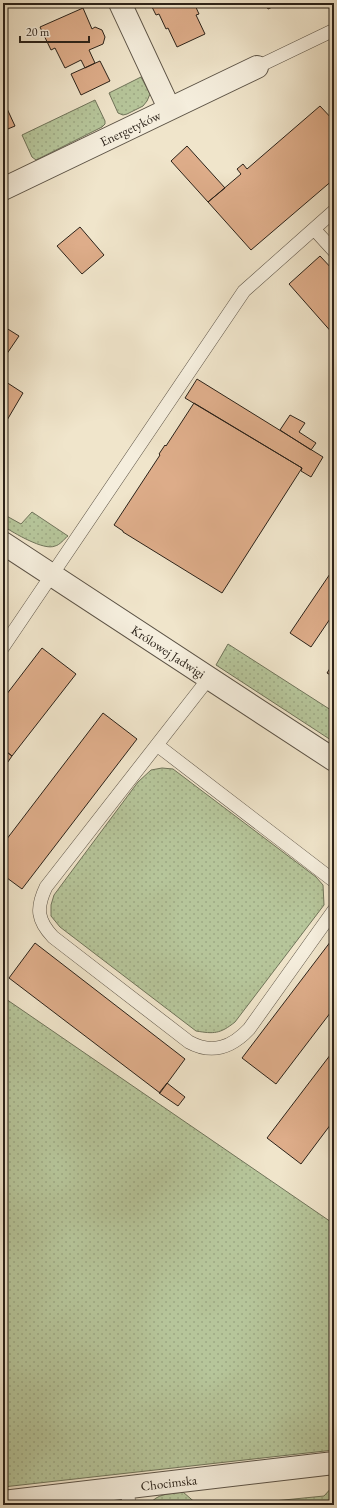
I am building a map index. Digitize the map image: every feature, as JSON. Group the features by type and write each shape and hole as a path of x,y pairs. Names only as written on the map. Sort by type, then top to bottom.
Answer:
{"street":[{"path":"120,3 169,108"},
{"name":"Energetyków","path":"3,189 257,66"},
{"name":"Królowej Jadwigi","path":"3,543 334,760"},
{"name":"Chocimska","path":"3,1502 128,1496 334,1463"}],"lane":[{"path":"257,66 334,30"},
{"path":"3,647 244,291 334,211"},
{"path":"314,229 334,251"},
{"path":"209,678 46,887 40,900 39,912 42,922 53,937 189,1042 203,1047 221,1047 229,1045 237,1040 249,1028 334,910"},
{"path":"157,745 334,880"}],"green space":[{"path":"141,77 150,94 147,101 143,106 127,114 123,115 118,113 109,93"},
{"path":"95,100 105,121 105,124 102,127 36,160 32,157 22,135"},
{"path":"32,512 68,536 57,545 50,547 37,544 3,526 3,514 21,524"},
{"path":"228,644 334,712 334,742 216,665"},
{"path":"162,768 173,769 316,877 323,885 324,905 235,1022 221,1031 212,1033 196,1031 60,927 51,916 51,905 54,895 138,782 151,770"},
{"path":"3,997 334,1224 334,1450 3,1487"},
{"path":"334,1485 334,1505 234,1505 324,1496"},
{"path":"183,1492 198,1505 149,1505 160,1496"}],"building":[{"path":"150,3 194,3 199,14 196,15 205,34 177,47 168,28 166,29 159,14 156,15"},
{"path":"265,3 281,3 268,9"},
{"path":"83,8 92,29 95,27 102,30 105,37 103,44 89,50 95,63 85,68 81,60 65,68 55,48 51,50 40,27"},
{"path":"100,61 110,81 81,95 71,74"},
{"path":"3,100 15,126 3,131"},
{"path":"320,106 334,121 334,179 251,250 208,202 241,174 237,169 243,164 247,169"},
{"path":"187,146 225,188 208,202 171,161"},
{"path":"80,227 104,255 82,274 57,246"},
{"path":"320,256 334,271 334,335 289,284"},
{"path":"3,326 19,336 4,358 3,357"},
{"path":"197,379 323,457 311,477 301,471 302,468 185,398"},
{"path":"3,380 23,393 3,427"},
{"path":"194,403 302,468 222,593 114,525 160,455 159,454 165,445 166,446"},
{"path":"290,415 305,423 299,432 316,443 311,450 280,430"},
{"path":"334,568 334,613 311,647 290,633"},
{"path":"42,648 76,674 12,756 3,749 3,699"},
{"path":"334,662 334,677 327,673"},
{"path":"103,713 137,739 22,889 3,875 3,844"},
{"path":"3,749 12,756 3,769"},
{"path":"334,937 334,1008 276,1084 242,1058"},
{"path":"35,943 185,1059 160,1093 9,978"},
{"path":"334,1050 334,1120 301,1164 267,1138"},
{"path":"167,1083 185,1097 178,1106 159,1093"}]}
